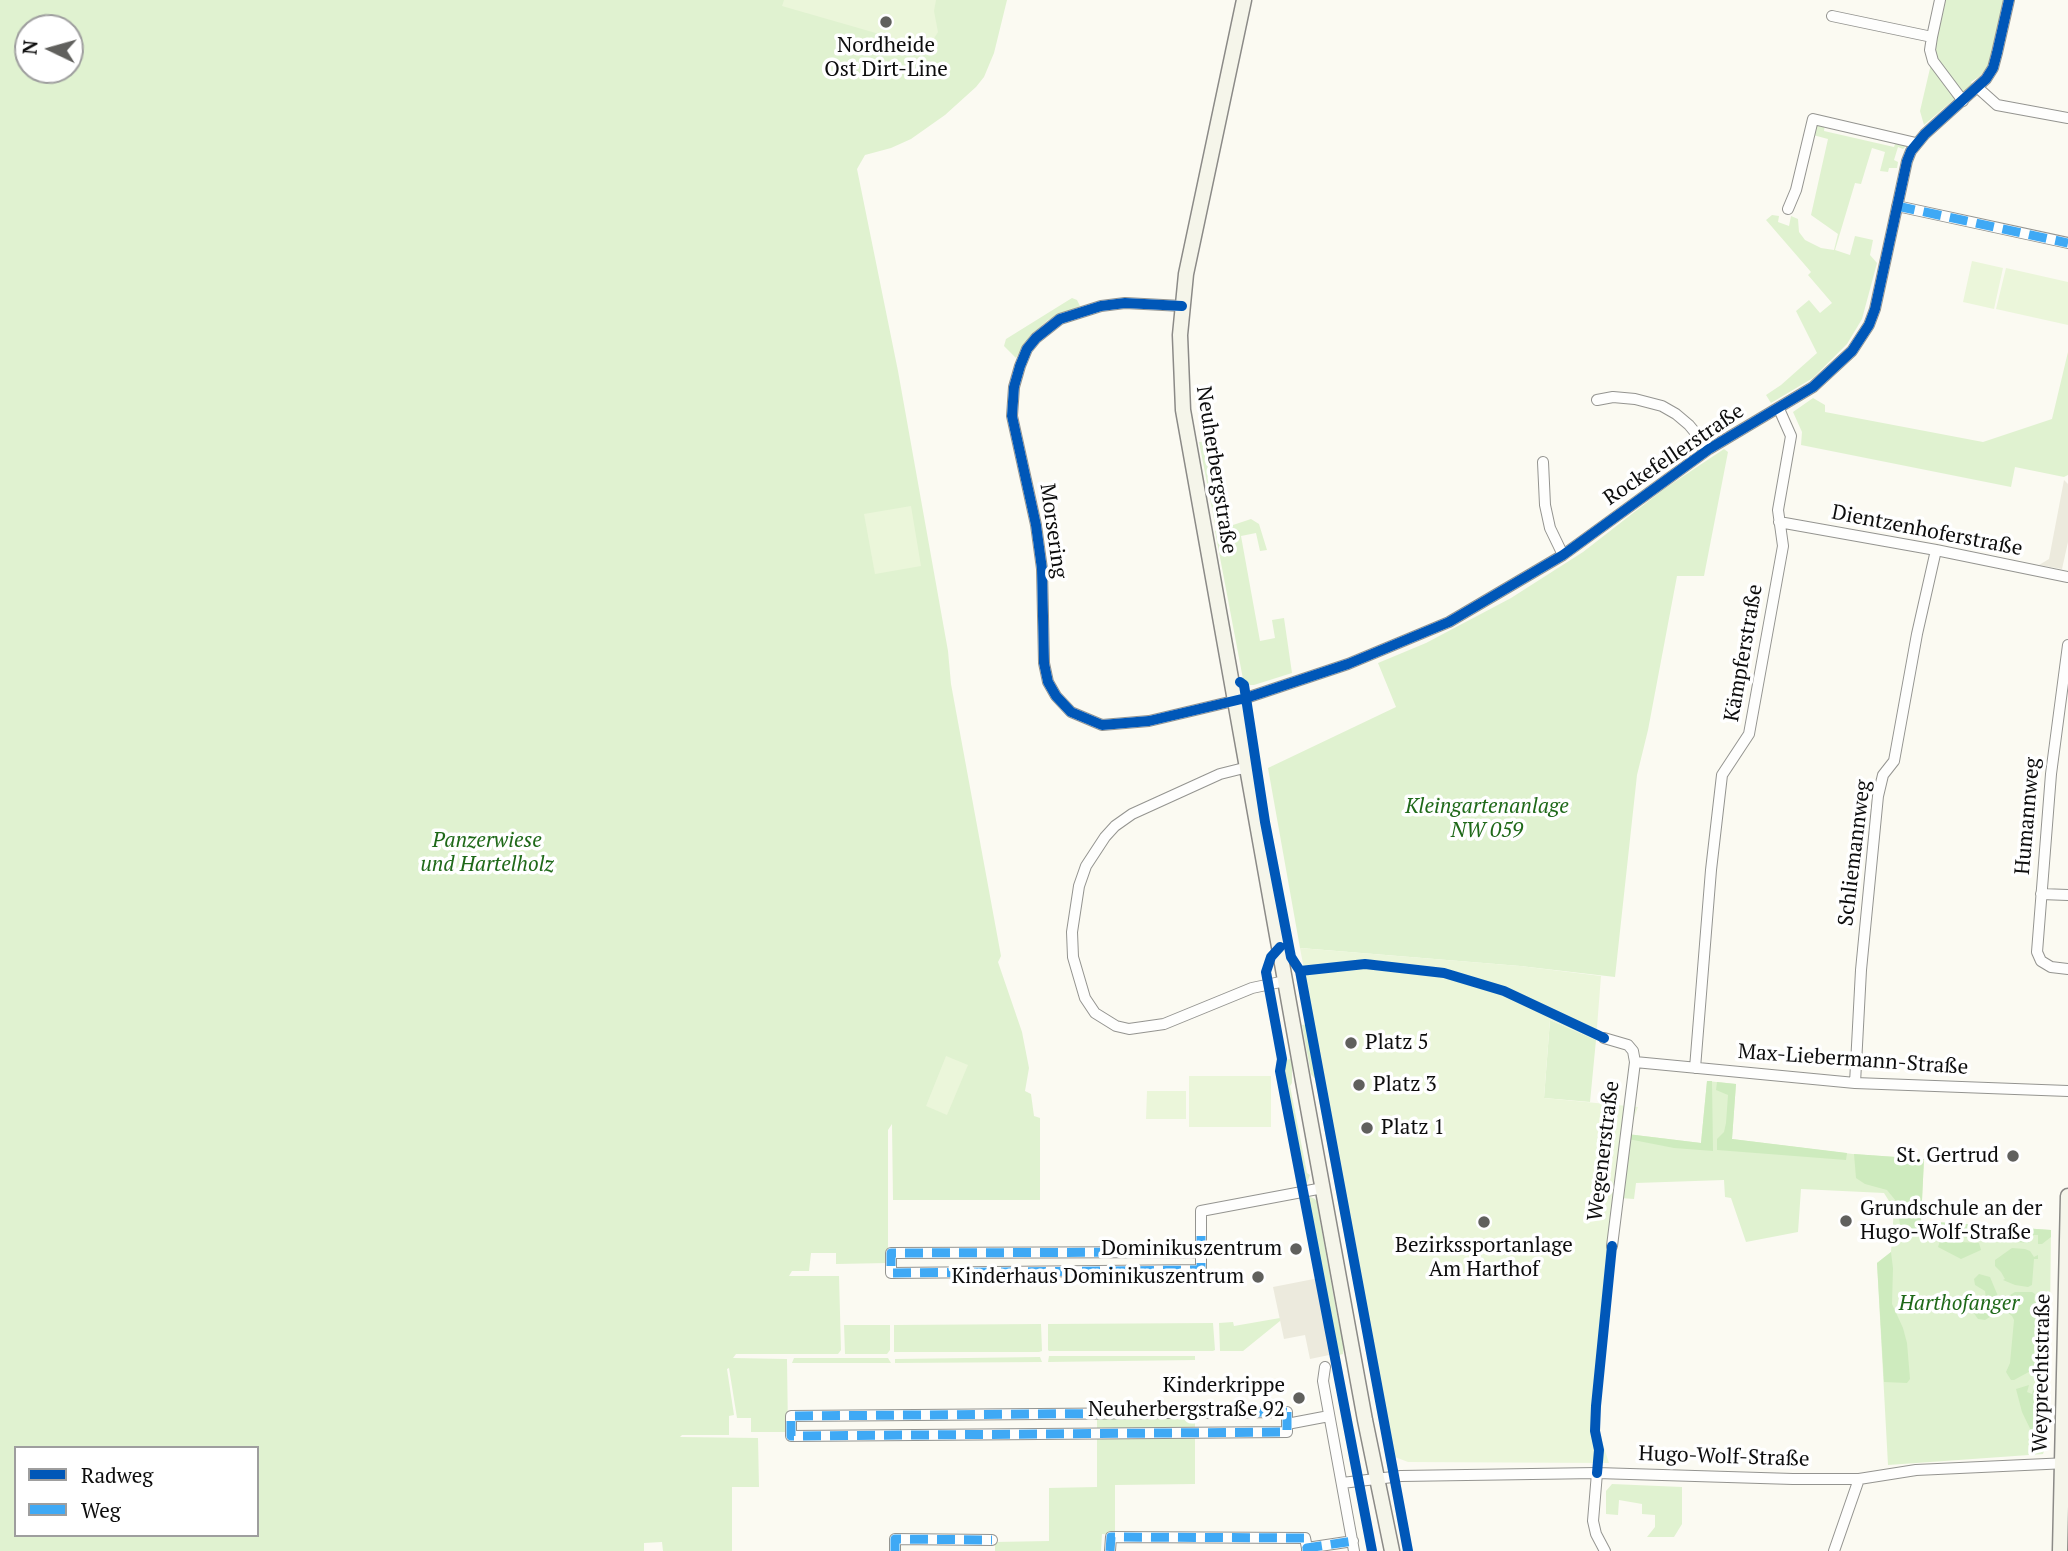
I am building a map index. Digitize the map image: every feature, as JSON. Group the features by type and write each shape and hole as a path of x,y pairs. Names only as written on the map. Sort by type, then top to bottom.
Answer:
{"main road":[{"name":"Neuherbergstraße","path":"1244,0 1190,246 1182,306 1181,375 1185,419 1323,1188 1392,1551"},
{"name":"Weyprechtstraße","path":"2060,1551 2065,1462 2068,1196"}],"street":[{"path":"1940,0 1930,50 1933,61 1963,101"},
{"name":"Rockefellerstraße","path":"1235,700 1298,682 1399,645 1449,622 1563,555 1709,449 1779,409 1813,387 1837,367 1852,351 1869,325 1875,309 1907,162 1916,143 1978,88 1993,68 2009,0"},
{"path":"1832,16 1932,37"},
{"path":"1978,88 1997,105 2068,118"},
{"path":"1788,209 1796,190 1813,119 1916,143"},
{"path":"1897,206 2068,243"},
{"name":"Morsering","path":"1182,306 1125,303 1072,314 1053,324 1036,338 1020,366 1012,401 1012,416 1042,569 1044,663 1048,682 1063,706 1102,725 1149,721 1235,700"},
{"name":"Rockefellerstraße","path":"1597,400 1613,397 1635,399 1662,406 1689,425 1709,449"},
{"name":"Kämpferstraße","path":"1695,1068 1710,870 1722,775 1749,734 1783,546 1777,510 1791,436 1779,409"},
{"path":"1543,462 1545,505 1550,528 1563,555"},
{"name":"Dientzenhoferstraße","path":"1779,522 2068,577"},
{"name":"Schliemannweg","path":"1855,1083 1861,970 1878,796 1883,775 1895,761 1917,634 1936,550"},
{"name":"Humannweg","path":"2068,645 2055,731 2037,952 2041,961 2051,967 2068,969"},
{"path":"1248,766 1220,774 1132,814 1115,826 1086,866 1079,886 1072,932 1073,957 1085,998 1095,1013 1116,1026 1129,1029 1164,1024 1252,988 1286,981"},
{"path":"2041,894 2068,895"},
{"path":"1604,1038 1619,1040 1628,1045 1633,1051 1635,1062"},
{"name":"Max-Liebermann-Straße","path":"1635,1062 1855,1083 2068,1091"},
{"name":"Wegenerstraße","path":"1612,1246 1635,1062"},
{"path":"1201,1252 891,1253 891,1273 1201,1270 1201,1252 1201,1211 1323,1188"},
{"path":"1044,1253 1044,1273"},
{"path":"1110,1551 1111,1537 1305,1538 1307,1549 1354,1546 1323,1381 1325,1367"},
{"path":"1287,1412 1287,1432 792,1436 791,1426 791,1416 1147,1413 1287,1412"},
{"path":"1147,1413 1147,1433"},
{"path":"1206,1413 1206,1432"},
{"path":"1029,1414 1029,1434"},
{"path":"879,1415 879,1435"},
{"path":"1287,1424 1329,1416"},
{"name":"Hugo-Wolf-Straße","path":"1378,1479 1597,1473 1859,1479 1916,1470 2065,1462"},
{"path":"1597,1473 1593,1521 1605,1551"},
{"path":"1342,1483 1378,1479"},
{"path":"1834,1551 1859,1479"},
{"path":"1282,1538 1283,1551"},
{"path":"895,1551 895,1539 992,1539"}],"green space":[{"name":"Panzerwiese und Hartelholz","path":"0,0 1007,0 994,53 984,77 976,87 945,115 911,139 865,155 857,169 898,371 948,651 951,684 1001,956 998,962 1022,1032 1029,1068 1025,1091 1031,1094 1034,1116 1040,1118 1040,1200 893,1200 892,1124 888,1130 888,1263 836,1264 836,1253 811,1253 809,1271 792,1271 789,1276 839,1276 841,1350 838,1354 736,1354 733,1358 787,1359 788,1432 751,1432 751,1418 737,1418 729,1368 734,1415 729,1416 729,1435 680,1437 758,1438 759,1487 732,1487 732,1551 663,1551 662,1542 644,1543 644,1551 0,1551"},
{"name":"Nordheide Ost Dirt-Line","path":"784,0 936,0 934,11 938,32 928,48 782,6"},
{"path":"1946,0 2004,0 1989,65 1972,84 1924,125 1920,111"},
{"path":"1825,124 1824,131 1894,147 1896,141 1906,146 1903,149 1898,147 1894,160 1898,162 1897,168 1889,168 1888,172 1880,171 1885,152 1872,148 1861,184 1855,183 1835,250 1850,255 1855,236 1873,240 1870,255 1877,263 1862,319 1847,344 1813,378 1771,403 1766,395 1817,353 1796,311 1809,300 1820,313 1832,303 1808,275 1811,272 1766,220 1772,215 1779,216 1778,222 1789,226 1791,216 1798,219 1799,232 1805,240 1821,248 1834,250 1838,234 1811,215 1828,139 1813,135 1817,125"},
{"path":"1972,261 2003,268 1994,309 1963,302"},
{"path":"2006,268 2068,282 2068,325 1996,309"},
{"path":"1072,298 1077,300 1080,306 1048,320 1030,336 1016,358 1004,346 1006,339"},
{"path":"2068,352 2068,475 2064,477 2015,467 2011,487 1801,445 1802,432 1793,412 1813,398 1825,405 1825,412 1983,442 2052,419"},
{"path":"1212,441 1217,444 1228,516 1223,523 1215,524 1199,442"},
{"name":"Kleingartenanlage NW 059","path":"1724,449 1728,452 1704,576 1677,576 1637,775 1615,977 1520,966 1300,948 1268,768 1396,707 1378,663 1426,643 1511,598 1583,552 1664,489"},
{"path":"911,506 921,566 875,574 864,514"},
{"path":"1251,519 1259,524 1267,550 1260,551 1256,533 1241,536 1260,641 1275,638 1272,620 1284,618 1292,673 1254,685 1243,679 1215,531"},
{"name":"Bezirkssportanlage Am Harthof","path":"1300,948 1520,966 1601,976 1596,1040 1550,1020 1544,1098 1638,1107 1627,1135 1601,1375 1598,1429 1609,1463 1408,1462 1395,1457"},
{"path":"1550,1020 1596,1040 1590,1102 1544,1098"},
{"path":"1308,1024 1380,1408 1377,1409 1315,1079 1311,1074 1302,1025"},
{"path":"946,1056 968,1065 947,1115 926,1106"},
{"path":"1292,1059 1290,1086 1307,1173 1310,1175 1306,1186 1285,1076 1285,1060"},
{"path":"1189,1076 1271,1076 1271,1127 1189,1127"},
{"name":"Harthofanger","path":"1707,1081 1736,1084 1732,1139 1853,1154 1924,1159 1921,1221 2051,1230 2050,1315 2042,1319 2035,1328 2036,1377 2048,1387 2047,1443 2043,1454 1888,1465 1877,1263 1891,1252 1894,1209 1884,1193 1801,1189 1798,1232 1746,1242 1731,1198 1725,1197 1724,1180 1636,1183 1634,1199 1620,1198 1627,1134 1701,1143"},
{"path":"1707,1081 1712,1081 1713,1151 1674,1148 1628,1139 1627,1134 1701,1143"},
{"path":"1717,1082 1736,1084 1732,1139 1847,1153 1846,1160 1717,1150 1717,1139 1724,1132 1726,1123 1728,1095 1716,1090"},
{"path":"1147,1091 1186,1091 1186,1119 1146,1119"},
{"path":"1854,1154 1924,1159 1921,1221 2051,1230 2051,1237 2038,1244 2038,1235 2030,1235 2029,1243 1906,1232 1900,1224 1896,1201 1887,1190 1865,1184 1856,1178"},
{"path":"1308,1196 1319,1204 1337,1315 1340,1329 1344,1331 1343,1354 1339,1355"},
{"path":"1940,1241 1979,1243 1981,1250 1961,1259 1938,1247"},
{"path":"2012,1248 2030,1251 2034,1257 2038,1255 2038,1259 2034,1259 2032,1285 2028,1287 2003,1280 2005,1279 1995,1266 1995,1260"},
{"path":"1891,1252 1892,1304 1907,1343 1910,1379 1907,1383 1884,1382 1877,1263"},
{"path":"1979,1274 1990,1277 2000,1301 1998,1312 1985,1320 1978,1319 1973,1312 1973,1306 1977,1303 1984,1304 1986,1299 1985,1291 1975,1285 1974,1279"},
{"path":"2015,1292 2032,1292 2035,1294 2034,1301 2038,1302 2040,1294 2051,1295 2050,1315 2042,1319 2035,1328 2036,1368 2011,1380 2006,1372 2010,1363 2014,1320 2002,1308 2005,1298"},
{"path":"1280,1318 1280,1321 1243,1351 1220,1351 1219,1323 1233,1322 1234,1326"},
{"path":"1213,1323 1213,1351 1048,1350 1048,1324"},
{"path":"1041,1324 1042,1351 1039,1352 894,1352 894,1325"},
{"path":"844,1325 890,1325 890,1350 887,1354 845,1354"},
{"path":"1049,1356 1195,1356 1195,1360 1048,1362"},
{"path":"1040,1357 1042,1362 895,1363 895,1359"},
{"path":"794,1358 888,1358 891,1363 792,1363"},
{"path":"2029,1385 2027,1392 2032,1394 2034,1387 2048,1387 2044,1425 2047,1425 2047,1443 2038,1445 2022,1412 2016,1389"},
{"path":"1097,1416 1195,1416 1195,1484 1115,1485 1115,1535 1102,1534 1101,1551 995,1551 995,1542 1049,1541 1049,1488 1097,1487"},
{"path":"1612,1484 1682,1487 1682,1524 1674,1537 1647,1537 1655,1527 1655,1515 1642,1514 1642,1504 1619,1500 1618,1515 1606,1514 1606,1491"}],"shaded area":[{"path":"2064,480 2068,484 2068,542 2062,569 2039,565 2049,559"},
{"path":"1319,1278 1334,1354 1310,1359 1305,1335 1284,1339 1273,1287"}],"marked path":[{"path":"1897,206 2068,243"},
{"path":"1201,1236 1201,1270 891,1273 891,1253 1201,1252"},
{"path":"1287,1412 1287,1432 791,1436 791,1416 1287,1412"},
{"path":"1110,1551 1111,1537 1305,1538 1307,1548"},
{"path":"895,1551 895,1539 992,1540"},
{"path":"1307,1551 1307,1548 1353,1541"}],"cycle path":[{"path":"1182,306 1125,303 1101,306 1060,319 1027,349 1014,387 1012,416 1036,525 1042,569 1044,663 1048,682 1056,696 1071,712 1102,725 1149,721 1246,698 1348,664 1449,622 1563,555 1709,449 1813,387 1852,351 1869,325 1911,151 1925,134 1986,79 1993,68 2009,0"},
{"path":"1240,682 1244,685 1265,822 1291,957 1300,971 1408,1551"},
{"path":"1280,947 1271,957 1266,972 1282,1059 1280,1071 1372,1551"},
{"path":"1300,971 1365,964 1444,973 1504,991 1604,1038"},
{"path":"1597,1473 1599,1450 1595,1431 1596,1406 1612,1246"}],"place":[{"name":"Nordheide Ost Dirt-Line","path":"886,22"},
{"name":"Platz 5","path":"1351,1043"},
{"name":"Platz 3","path":"1359,1085"},
{"name":"Platz 1","path":"1367,1128"},
{"name":"St. Gertrud","path":"2013,1156"},
{"name":"Grundschule an der Hugo-Wolf-Straße","path":"1846,1221"},
{"name":"Bezirkssportanlage Am Harthof","path":"1484,1222"},
{"name":"Dominikuszentrum","path":"1296,1249"},
{"name":"Kinderhaus Dominikuszentrum","path":"1258,1277"},
{"name":"Kinderkrippe Neuherbergstraße 92","path":"1299,1398"}]}
